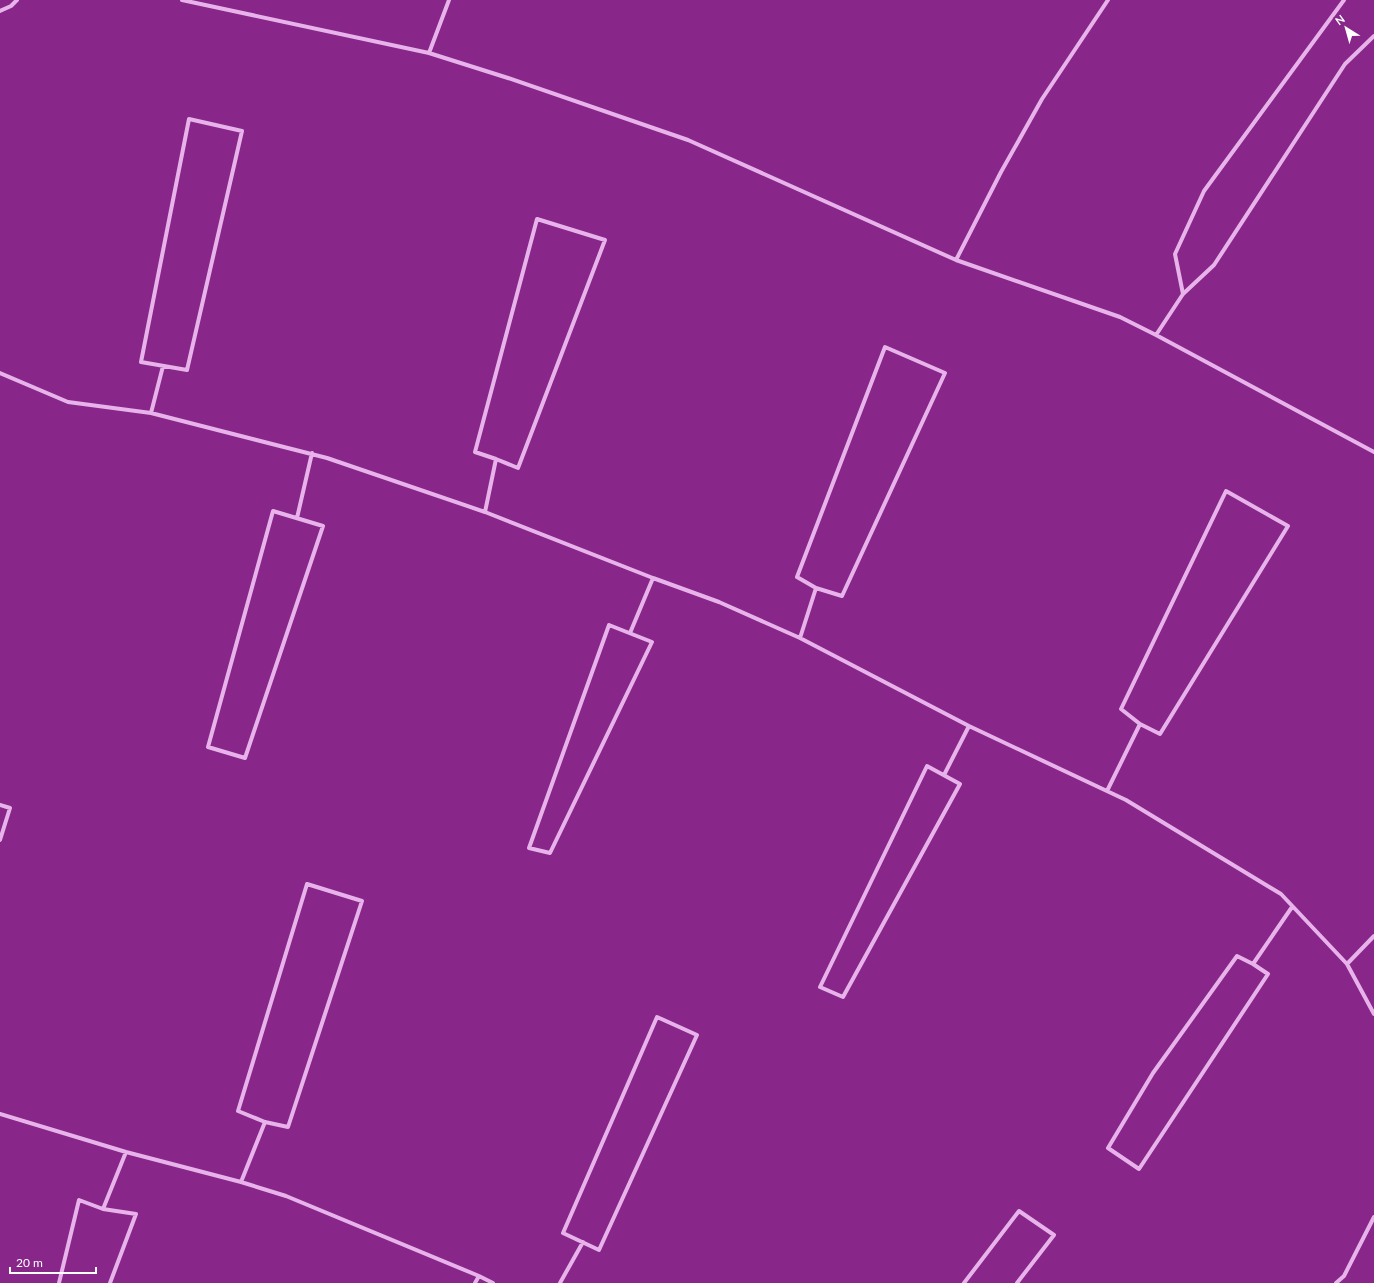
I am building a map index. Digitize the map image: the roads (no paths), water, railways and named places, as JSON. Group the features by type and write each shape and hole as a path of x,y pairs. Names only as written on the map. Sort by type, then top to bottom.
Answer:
{"street":[{"path":"0,11 11,6 17,0"},
{"path":"182,0 429,53 508,78 688,140 956,260 1120,317 1374,452"},
{"path":"429,53 449,0"},
{"path":"956,260 1001,172 1042,99 1108,0"},
{"path":"1183,294 1175,254 1204,192 1344,0"},
{"path":"1156,335 1183,294 1214,265 1345,64 1374,36"},
{"path":"189,119 242,131 187,370 163,366 141,362 189,119"},
{"path":"537,219 605,240 518,468 496,459 475,452 537,219"},
{"path":"885,347 945,373 842,596 816,588 797,576 885,347"},
{"path":"151,413 163,366"},
{"path":"0,374 68,402 151,413 312,453 485,512 653,578 719,602 800,638 969,726 1126,800 1281,894 1347,964 1374,1014"},
{"path":"297,518 312,453"},
{"path":"485,512 496,459"},
{"path":"1226,491 1288,526 1160,734 1140,724 1121,709 1226,491"},
{"path":"273,510 297,518 323,526 245,758 208,747 273,510"},
{"path":"630,633 653,578"},
{"path":"800,638 816,588"},
{"path":"608,625 630,633 652,642 550,853 528,848 608,625"},
{"path":"1107,791 1140,724"},
{"path":"944,775 969,726"},
{"path":"927,766 944,775 960,784 843,997 820,987 927,766"},
{"path":"0,805 10,808 0,840"},
{"path":"308,884 362,901 288,1127 265,1122 238,1111 308,884"},
{"path":"1253,964 1292,907"},
{"path":"1347,964 1374,936"},
{"path":"1237,956 1253,964 1268,974 1139,1169 1108,1148 1153,1073 1237,956"},
{"path":"657,1017 697,1035 599,1250 583,1242 563,1233 657,1017"},
{"path":"0,1114 126,1152 240,1182 286,1196 493,1283"},
{"path":"240,1182 265,1122"},
{"path":"103,1209 126,1152"},
{"path":"59,1283 79,1200 103,1209 136,1214 110,1283"},
{"path":"964,1283 1019,1211 1054,1235 1017,1283"},
{"path":"1336,1283 1344,1276 1374,1217"},
{"path":"560,1283 583,1242"},
{"path":"475,1283 479,1276"}]}
